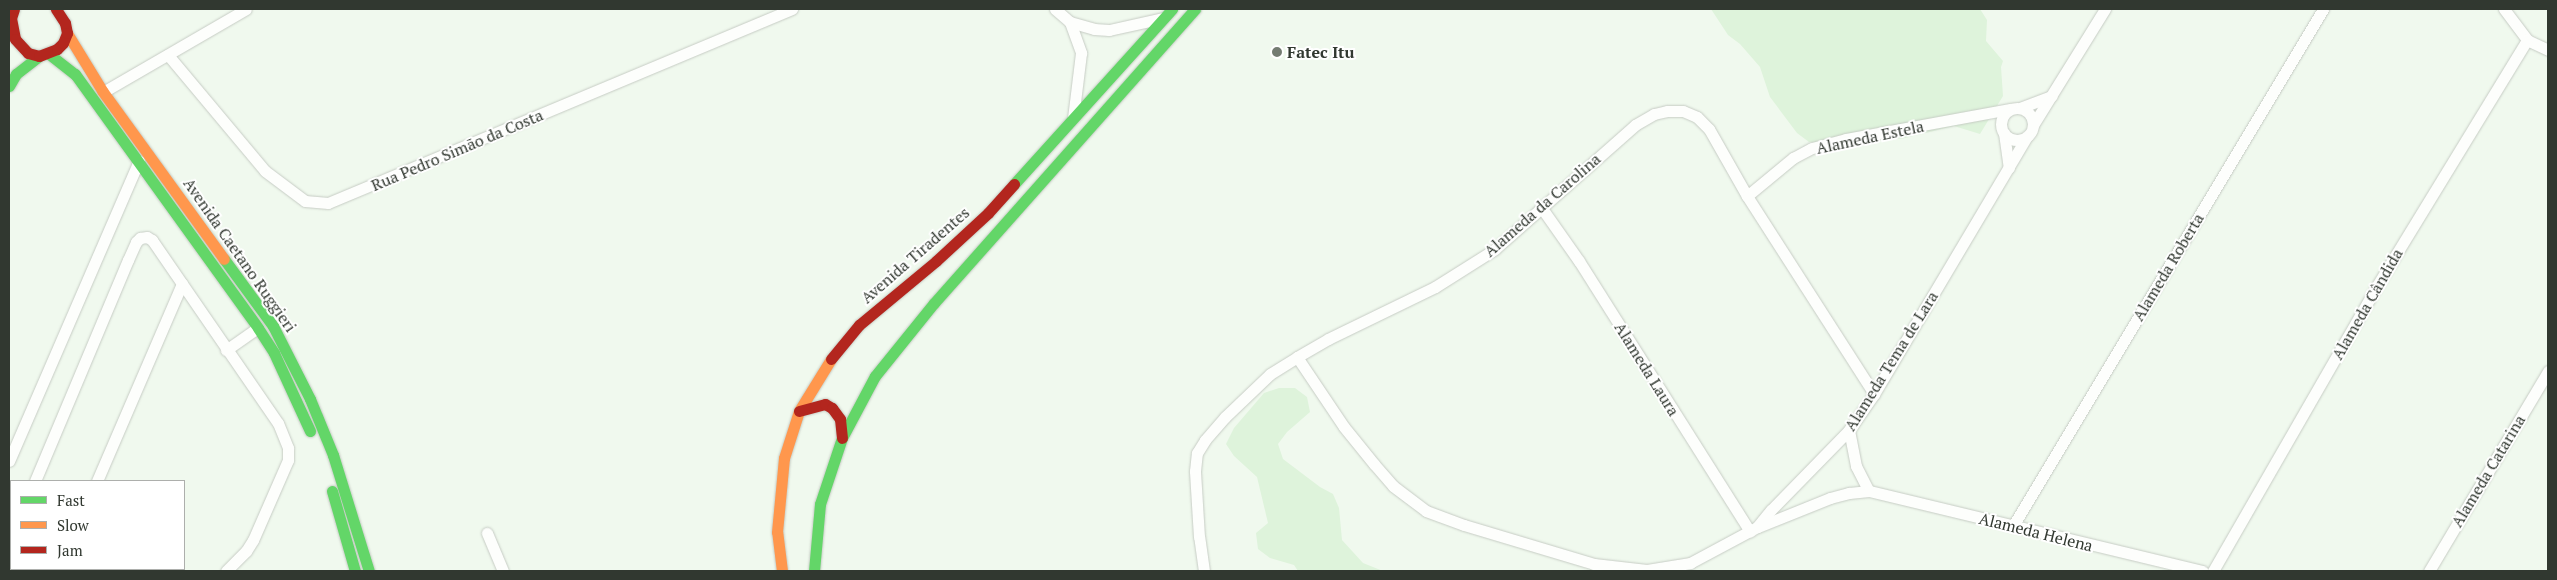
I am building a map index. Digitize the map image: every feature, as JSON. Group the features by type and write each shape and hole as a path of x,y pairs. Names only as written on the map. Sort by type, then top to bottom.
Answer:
{"main road":[{"name":"Avenida Caetano Ruggieri","path":"56,9 65,23 67,33 103,92 273,326 310,399 333,455 369,571"},
{"path":"814,571 820,504 842,438 875,376 905,336 1195,9"},
{"name":"Avenida Tiradentes","path":"782,571 777,532 784,458 799,411 810,389 844,341 881,304 936,261 988,213 1168,13"},
{"name":"Avenida Caetano Ruggieri","path":"11,22 20,47 61,62 75,74 258,328 274,354 322,458 355,571"},
{"path":"9,86 16,74 63,43 67,33"},
{"path":"799,411 825,404 832,408 840,419 842,438"}],"street":[{"path":"103,92 246,9"},
{"name":"Rua Pedro Simão da Costa","path":"168,55 265,172 306,201 328,203 792,9"},
{"path":"1055,9 1070,22 1094,29 1109,30 1168,13"},
{"name":"Alameda Tema de Lara","path":"1297,357 1344,426 1393,486 1426,511 1464,525 1594,564 1647,570 1690,563 1753,530 1849,430 1874,394 2033,126 2105,9"},
{"name":"Alameda Roberta","path":"2013,526 2323,9"},
{"path":"2504,9 2527,40 2548,50"},
{"path":"1070,22 1081,53 1072,119"},
{"name":"Alameda Cândida","path":"2213,571 2375,289 2527,40"},
{"path":"2009,168 2002,119 2015,109 2052,96"},
{"path":"2015,109 2030,114 2033,126"},
{"name":"Alameda Estela","path":"1747,196 1793,158 1812,148 1846,139 1977,114 2015,109"},
{"name":"Alameda da Carolina","path":"1204,571 1196,501 1195,471 1198,453 1204,440 1225,417 1270,374 1297,357 1328,339 1435,287 1495,249 1635,124 1654,114 1667,111 1683,111 1697,117 1709,129 1747,196 1874,394"},
{"path":"1977,114 2003,129 2015,140 2027,136"},
{"path":"9,461 139,161"},
{"name":"Alameda Laura","path":"1541,206 1753,530"},
{"path":"34,480 128,260 140,238 147,237 152,240 278,423 286,438 288,460 254,540 226,571"},
{"path":"97,480 182,284"},
{"path":"226,350 258,328"},
{"name":"Alameda Catarina","path":"2429,571 2548,371"},
{"path":"1849,430 1856,466 1869,491"},
{"name":"Alameda Helena","path":"1753,530 1830,498 1849,493 1869,491 2203,571"},
{"path":"487,534 503,571"}],"green space":[{"path":"1711,9 1980,9 1987,20 1986,41 2003,61 2001,67 2003,96 1980,134 1954,126 1901,139 1871,134 1825,142 1809,142 1797,133 1770,97 1760,67 1740,44 1728,35"},
{"path":"1279,388 1295,388 1307,397 1310,412 1287,432 1278,444 1283,459 1320,487 1333,494 1339,508 1342,540 1363,563 1383,571 1298,571 1294,565 1270,558 1258,549 1256,533 1268,523 1257,477 1234,456 1226,444 1234,428 1264,393"}],"traffic: fast":[{"path":"1014,184 1172,9"},
{"path":"814,571 820,504 842,438 875,376 934,303 1195,9"},
{"path":"49,54 75,74 258,328 274,353 310,431"},
{"path":"9,86 16,74 39,56"},
{"path":"224,259 273,326 310,399 333,455 369,571"},
{"path":"332,491 355,571"}],"traffic: slow":[{"path":"67,33 103,92 224,259"},
{"path":"782,571 777,532 784,458 799,411 831,359"}],"traffic: jam":[{"path":"14,9 11,18 15,39 28,53 39,56 57,49 63,43 67,33 65,23 56,9"},
{"path":"831,359 859,325 936,261 988,213 1014,184"},
{"path":"799,411 825,404 832,408 840,419 842,438"}],"place":[{"name":"Fatec Itu","path":"1277,52"}]}
